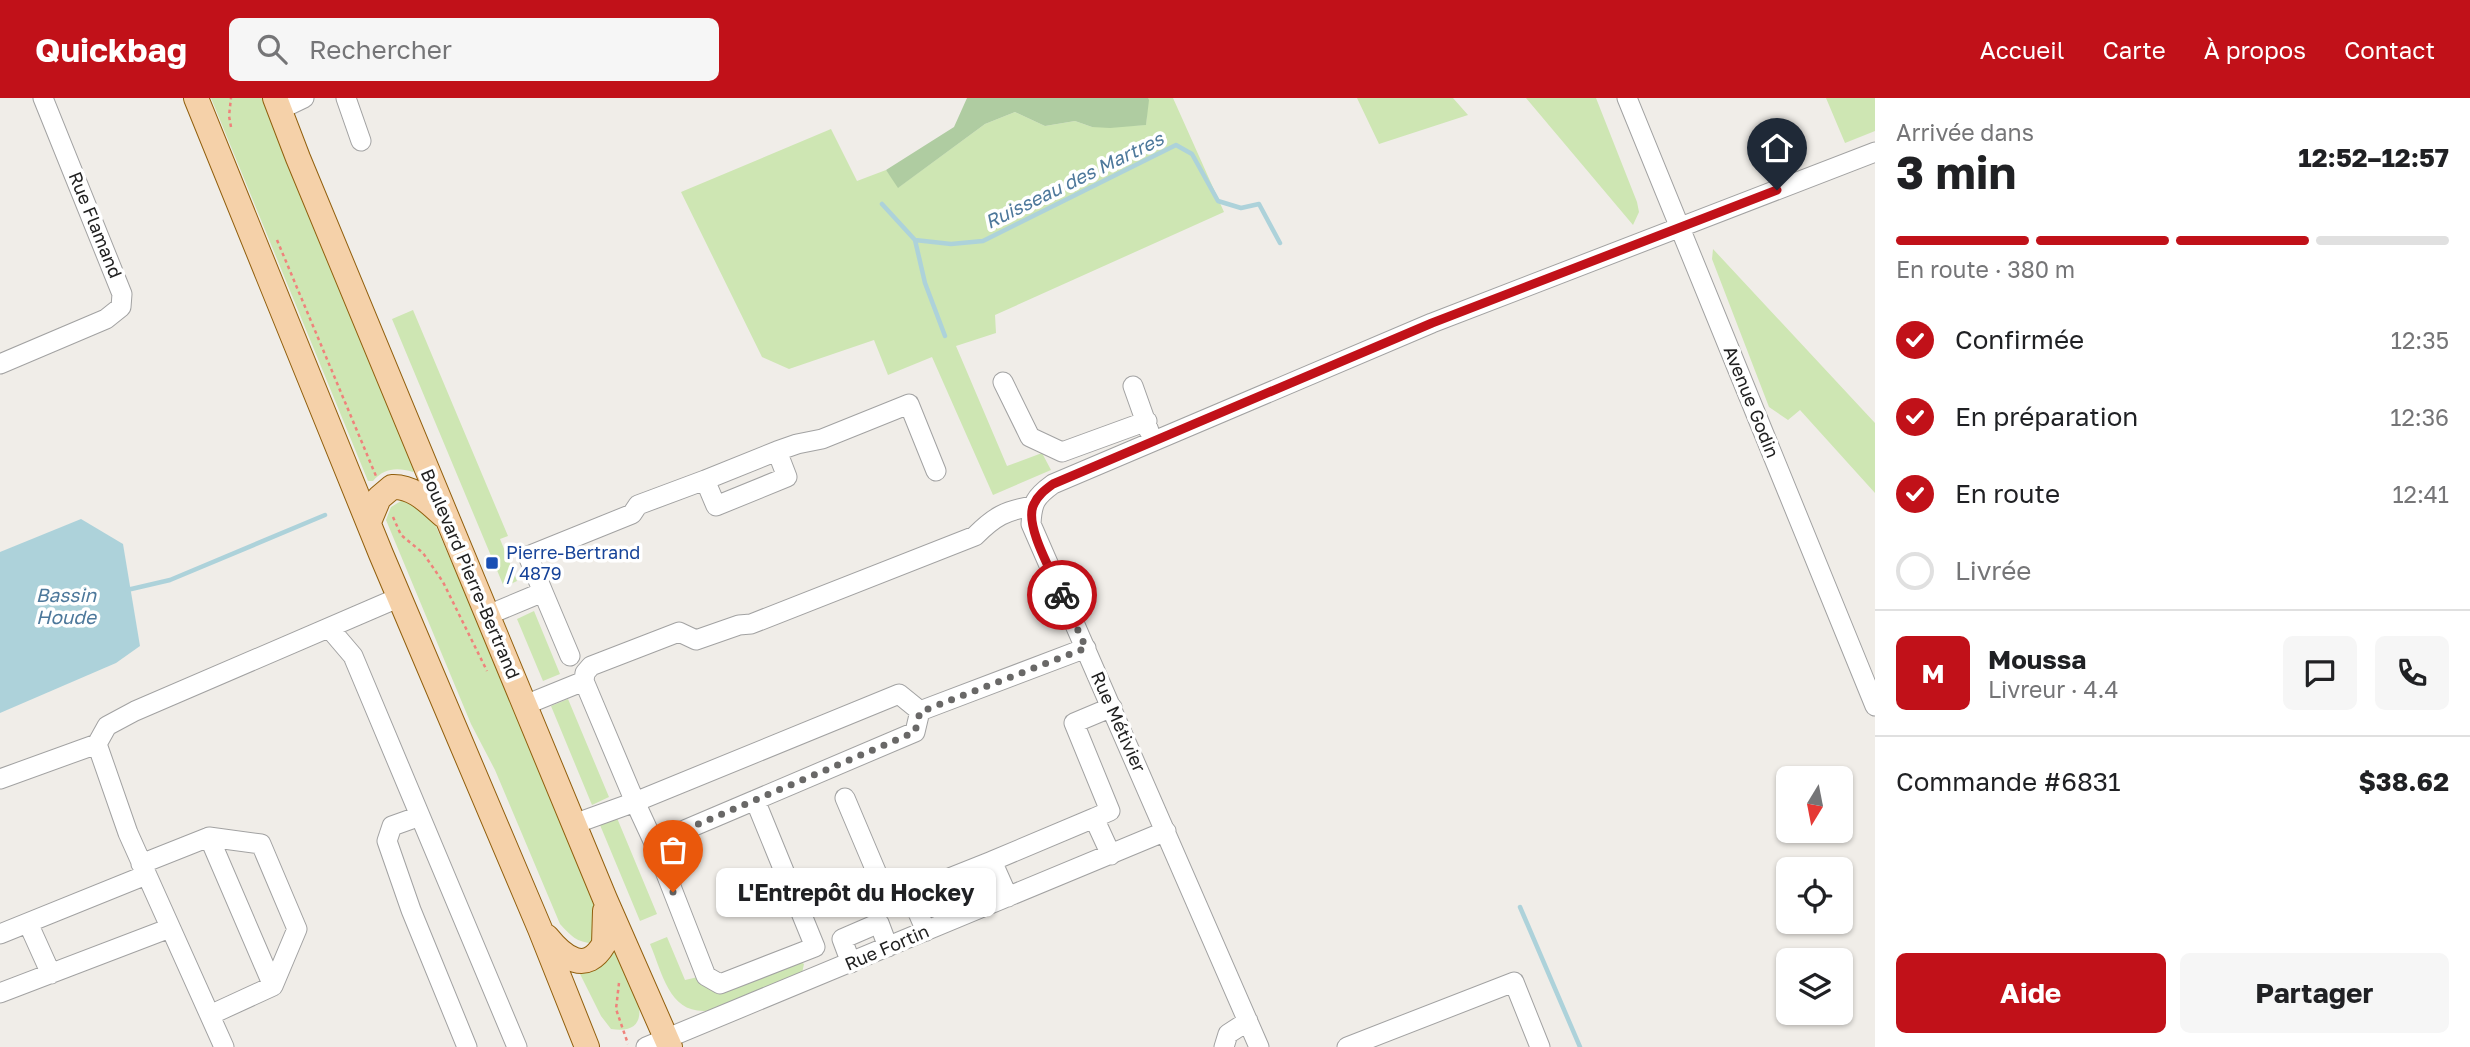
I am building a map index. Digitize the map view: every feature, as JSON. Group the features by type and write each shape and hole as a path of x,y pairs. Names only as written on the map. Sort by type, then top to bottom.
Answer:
{"main road":[{"path":"196,98 380,519 400,597 587,1047"},
{"name":"Boulevard Pierre-Bertrand","path":"277,104 574,824 661,1044"},
{"path":"380,519 379,498 389,488 399,487 424,498 447,519"},
{"path":"540,929 567,958 590,960 604,945 605,900"}],"street":[{"name":"Rue Flamand","path":"0,364 106,320 121,306 122,294 43,98"},
{"path":"277,104 304,98"},
{"path":"346,98 360,141"},
{"name":"Avenue Godin","path":"1627,98 1875,706"},
{"path":"815,947 720,984 706,976 654,843 584,681 585,673 591,666 679,632 696,640 739,625 751,624 975,536 988,522 1006,511 1032,506 1040,493 1053,484 1432,323 1875,152"},
{"path":"1003,382 1030,437 1062,452 1071,477"},
{"path":"1133,386 1152,442"},
{"path":"569,656 528,556 632,514 638,505 797,444 822,439 909,404 936,471"},
{"path":"1062,452 1147,421"},
{"path":"705,480 716,506 788,477 778,451"},
{"name":"Rue Métivier","path":"1032,506 1031,524 1259,1047"},
{"path":"488,615 543,592"},
{"path":"0,779 97,744 107,726 135,711 400,597"},
{"path":"330,629 353,656 517,1047"},
{"path":"920,712 1086,648"},
{"path":"525,705 584,681"},
{"path":"574,824 635,802 899,694 920,712"},
{"path":"851,962 842,939 879,923 889,902 1110,811 1074,723 1112,707"},
{"path":"654,843 915,732 920,712"},
{"path":"97,744 144,869 210,1015 219,1046"},
{"path":"845,798 889,902"},
{"path":"755,800 825,974"},
{"path":"420,816 392,826 387,842 411,910 467,1047"},
{"path":"1094,818 1111,855"},
{"name":"Rue Fortin","path":"661,1044 1166,831"},
{"path":"209,837 273,986"},
{"path":"0,934 209,837 261,844 297,929 273,986 210,1015"},
{"path":"992,861 1008,897"},
{"path":"889,902 916,908 926,932"},
{"path":"28,923 51,974"},
{"path":"879,923 888,947"},
{"path":"0,993 170,928"},
{"path":"1347,1047 1514,982 1540,1047"},
{"path":"1224,1047 1228,1034 1248,1021"}],"path":[{"path":"231,98 229,116 232,132"},
{"path":"276,237 376,477"},
{"path":"380,519 423,553 443,582 490,677"},
{"path":"619,980 616,1009 629,1047"}],"green space":[{"path":"211,98 264,98 416,469 413,472 391,470 382,473 373,481 368,481"},
{"path":"967,98 1149,100 1146,125 1092,127 1075,121 1045,126 1015,112 985,124 898,188 886,170 954,127"},
{"path":"1148,98 1173,98 1224,212 995,315 996,333 956,346 1007,466 1042,453 1051,470 993,495 932,357 888,375 874,340 789,369 762,357 681,192 831,129 857,181 886,170 899,187 985,124 1015,112 1045,126 1075,121 1092,127 1146,125"},
{"path":"1357,98 1453,98 1468,115 1379,144"},
{"path":"1526,98 1596,98 1637,202 1639,212 1633,225"},
{"path":"1826,98 1875,98 1875,131 1845,143"},
{"path":"1713,249 1875,423 1875,493 1800,410 1788,420 1769,407 1712,259"},
{"path":"413,310 508,536 500,539 517,581 504,587 392,319"},
{"path":"415,500 428,508 455,570 470,592 598,911 593,943 578,940 560,924 495,770 471,724 386,520 391,507 401,501"},
{"path":"534,611 560,674 543,681 517,619"},
{"path":"568,699 609,797 592,805 551,706"},
{"path":"617,818 657,914 640,921 600,825"},
{"path":"667,937 685,980 698,977 705,986 798,960 804,964 802,973 714,1010 699,1011 687,1008 671,992 650,944"},
{"path":"616,947 638,1000 639,1013 636,1023 627,1029 611,1029 601,1016 573,960 593,964 607,961"}],"water":[{"name":"Bassin Houde","path":"81,519 123,544 140,646 116,663 0,713 0,552"}],"waterway":[{"name":"Ruisseau des Martres","path":"882,204 915,240 951,244 983,241 1176,145 1192,154 1218,201 1241,208 1259,204 1280,243"},
{"path":"915,240 925,283 945,336"},
{"path":"127,590 170,580 325,515"},
{"name":"Ruisseau des Martres","path":"1520,907 1580,1047"}],"way so far":[{"path":"673,892 654,843 915,732 920,712 1086,648 1062,595"}],"place":[{"name":"Pierre-Bertrand / 4879","path":"492,563"},
{"name":"L'Entrepôt du Hockey","path":"673,892"}],"route":[{"path":"1062,595 1031,524 1032,506 1040,493 1053,484 1432,323 1777,190"}]}
